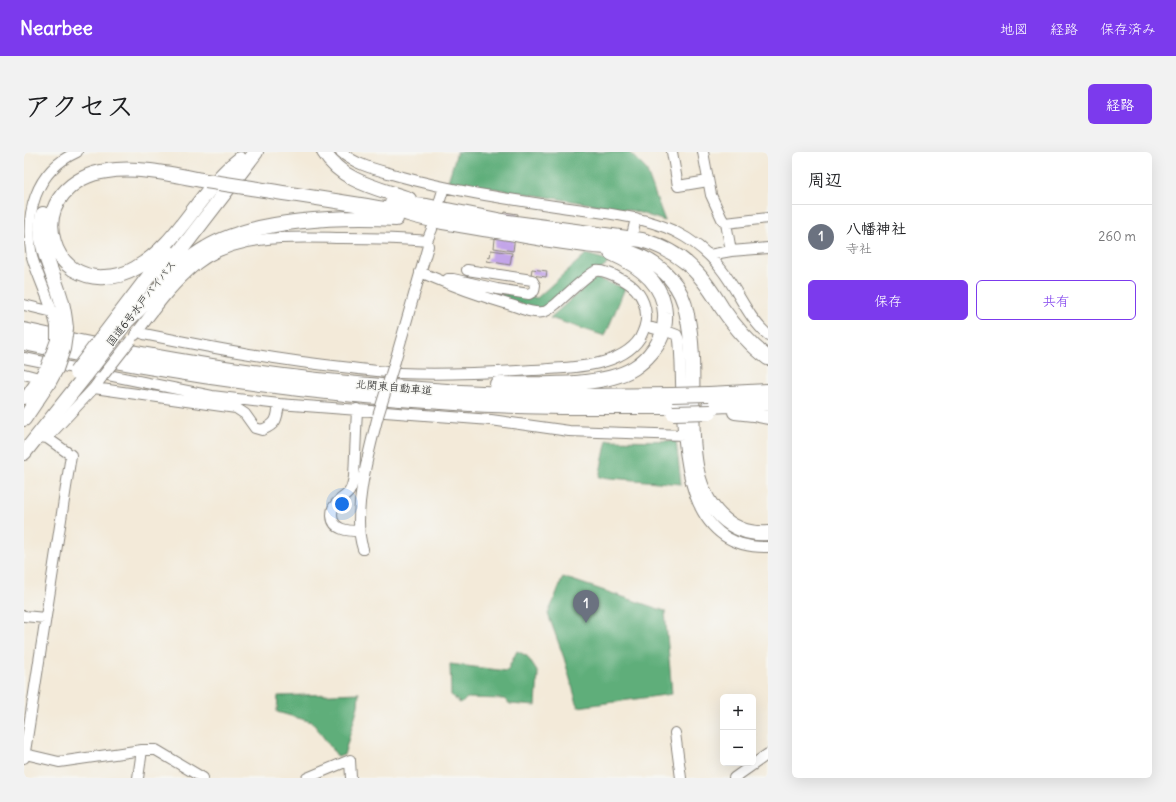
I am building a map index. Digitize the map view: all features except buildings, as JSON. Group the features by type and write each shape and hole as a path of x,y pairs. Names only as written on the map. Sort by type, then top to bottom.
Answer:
{"highway":[{"name":"国道6号水戸バイパス","path":"109,336 128,320 256,152"},
{"path":"324,152 333,164 352,178 429,218"},
{"name":"国道6号水戸バイパス","path":"24,453 81,373 242,156"},
{"path":"209,177 125,170 107,171 82,178 72,184 63,193 53,212 51,230 56,250 67,265 80,274 98,278 118,276 135,269 160,249 225,171 242,156"},
{"path":"24,419 49,382 51,368 63,349 61,327 62,303 46,255 42,235 42,216 49,198 62,182 78,171 88,167 110,162 150,163 209,177 554,241 597,247 618,248 645,258 662,270 676,286 685,305 692,352 694,445 697,471 700,482 710,504 725,521 732,526 753,533 768,533"},
{"path":"128,320 179,268 205,248 226,237 261,228 304,222 360,218 429,218 508,222 628,235 671,252 688,264 704,280 736,328 753,346 768,358"},
{"path":"628,235 675,273 682,284 691,305 697,335 701,445 706,474 714,493 723,506 736,517 753,524 768,524"},
{"path":"323,381 458,384 583,382 609,378 634,368 650,354 661,340 665,317 663,299 655,285 637,267 597,247"},
{"name":"北関東自動車道","path":"24,330 139,354 237,370 323,381 459,392 567,396 673,405"},
{"name":"北関東自動車道","path":"24,343 132,365 236,382 322,392 457,403 567,408 768,403"},
{"name":"北関東自動車道","path":"709,404 768,390"},
{"path":"709,404 738,412 768,417"}],"street":[{"path":"61,327 53,312 27,243 26,220 36,190 42,180 60,162 75,152"},
{"path":"341,152 348,158 358,163 414,180 444,187 636,218 661,225 697,245 709,255 721,269 754,320 768,335"},
{"path":"672,152 678,186 708,181"},
{"path":"703,152 708,181 714,202 722,219 726,223 731,251"},
{"path":"440,200 444,187"},
{"path":"363,548 359,539 358,531 360,501 365,468 378,416 428,246 426,241 429,218"},
{"path":"628,235 636,218"},
{"path":"726,223 768,218"},
{"path":"204,778 156,750 142,750 59,762 25,753 29,691 45,618 70,455 36,438 94,388 156,306 182,277 198,263 217,252 247,242 264,239 364,238 426,241"},
{"path":"709,255 731,251 768,248"},
{"path":"618,277 623,266"},
{"path":"442,281 446,279 453,279 497,289 529,294 534,291 535,285 532,280 467,270"},
{"path":"138,331 144,334 238,353 288,361 397,373 462,375 556,369 611,360 629,349 637,342 645,326 646,311 641,296 637,290 618,277 596,271 591,273 568,294 544,312 533,312 472,293 420,272"},
{"path":"24,305 53,312"},
{"path":"645,326 656,329"},
{"path":"669,332 677,335 679,340 684,435 689,476 697,501 703,513 720,532 730,539 748,545 768,547"},
{"path":"24,358 212,396 279,404 491,420 569,432 684,435"},
{"path":"24,400 39,378 51,368"},
{"path":"24,374 39,378"},
{"path":"94,388 236,408 245,414 255,428 262,430 271,426 277,420 279,404"},
{"path":"357,409 354,477 352,486 349,492 336,503 332,509 332,521 336,526 358,531"},
{"path":"24,616 45,618"},
{"path":"675,733 681,778"},
{"path":"138,778 142,750"},
{"path":"734,778 768,754"},
{"path":"307,778 350,760 351,778"}],"green space":[{"path":"457,152 629,152 646,169 665,221 634,211 448,181"},
{"path":"586,254 610,261 603,268 546,307 537,309 501,298 502,293 537,298"},
{"path":"595,278 625,288 605,336 550,318"},
{"path":"607,440 676,441 681,484 599,477"},
{"path":"563,577 665,611 672,694 578,707 564,658 548,614"},
{"path":"517,651 527,656 538,673 536,706 510,704 504,699 467,698 461,704 451,695 450,664 507,671"},
{"path":"359,693 358,706 344,755 338,757 312,722 277,712 278,696"}],"place":[{"name":"八幡神社","path":"586,623"}]}
